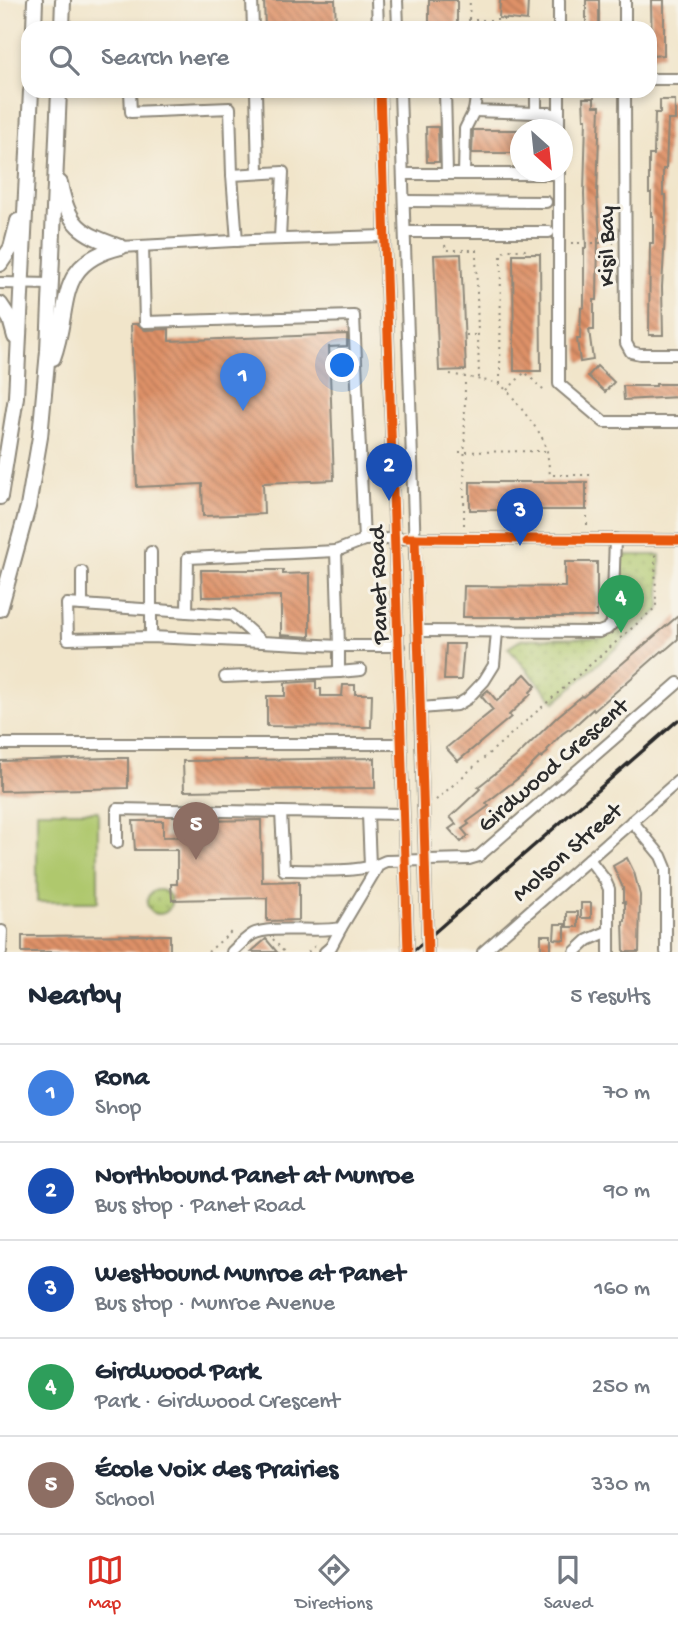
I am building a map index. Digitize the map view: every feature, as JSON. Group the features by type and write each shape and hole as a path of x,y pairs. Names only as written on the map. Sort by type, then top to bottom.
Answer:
{"main road":[{"path":"34,21 35,0"},
{"path":"62,21 63,0"},
{"path":"0,497 12,428 19,356 31,98"},
{"path":"0,609 28,508 40,437 51,284 59,98"},
{"path":"56,162 64,203 73,223 91,237 121,247"},
{"path":"0,264 15,238 27,178"},
{"path":"45,378 57,347 70,285 77,271 97,254 121,247"},
{"path":"0,304 6,310 14,329 19,356"}],"street":[{"path":"253,0 253,21"},
{"path":"377,0 378,21"},
{"path":"397,0 398,21"},
{"path":"559,0 559,21"},
{"path":"625,0 625,21"},
{"path":"657,79 678,79"},
{"path":"130,98 131,112 230,108 237,241"},
{"path":"256,98 258,173"},
{"name":"Panet Road","path":"380,98 408,952"},
{"name":"Panet Road","path":"400,98 428,952"},
{"path":"445,98 447,174"},
{"path":"464,174 464,129 474,110 476,98"},
{"path":"536,98 536,113"},
{"path":"559,98 559,119"},
{"name":"Kisil Bay","path":"625,98 626,343 631,352 640,354 678,354"},
{"path":"474,110 550,113 550,119"},
{"path":"232,175 283,172 280,239"},
{"path":"403,174 510,174"},
{"path":"559,182 559,384 604,422 678,422"},
{"path":"404,201 546,202"},
{"path":"405,232 549,232"},
{"path":"121,247 385,236"},
{"path":"143,246 145,322 354,316 364,540"},
{"path":"0,283 51,284"},
{"path":"187,612 188,558 336,551 364,540 415,538 678,540"},
{"path":"418,631 598,632 607,629 612,624 615,539"},
{"path":"336,551 339,671"},
{"path":"150,552 151,637"},
{"path":"82,572 82,605"},
{"path":"262,642 232,615 67,604 68,639 151,637 339,646 399,646"},
{"path":"421,708 457,705 467,699 484,681 494,664 497,632"},
{"path":"225,677 361,670"},
{"name":"Girdwood Crescent","path":"281,812 284,870 340,869 374,866 386,861 469,859 479,856 678,683"},
{"path":"0,744 401,744"},
{"name":"Molson Street","path":"483,952 678,781"},
{"path":"117,843 117,809 403,814"},
{"path":"325,952 331,947 374,866 368,814"},
{"path":"632,821 661,856 666,868 666,952"},
{"path":"589,859 609,889 609,952"},
{"path":"232,952 251,935 261,931 326,931 341,928"},
{"path":"1,952 2,931"},
{"path":"575,952 588,940 609,931"}],"path":[{"path":"470,0 468,20 506,20"},
{"path":"559,243 625,243"},
{"path":"500,385 501,254 506,250 525,250 525,245"},
{"path":"446,246 446,250 476,250 479,379"},
{"path":"466,335 478,335"},
{"path":"506,390 525,372 544,391"},
{"path":"450,374 479,379 500,385 506,390 541,435 547,451 550,475 592,475"},
{"path":"464,525 465,377"},
{"path":"459,452 547,451"},
{"path":"587,475 587,525"},
{"path":"436,800 656,607 655,540"},
{"path":"208,952 231,932"},
{"path":"272,939 284,952"}],"green space":[{"path":"620,555 660,555 660,609 555,702 508,648 522,639 602,638 619,628"},
{"path":"37,811 98,811 98,902 37,902"},
{"path":"159,890 167,894 171,902 167,910 159,914 151,910 147,902 151,894"}],"building":[{"path":"264,0 335,0 336,21 265,21"},
{"path":"429,0 457,0 457,21 429,21"},
{"path":"500,0 528,0 527,21 499,18"},
{"path":"586,0 599,0 599,21 586,21"},
{"path":"651,0 664,0 664,55 657,56 657,21 651,21"},
{"path":"583,98 594,98 594,106 600,106 597,194 600,238 594,330 589,330 593,360 580,362 577,339 580,339 581,308 584,307 586,248 586,119"},
{"path":"660,100 675,100 675,120 668,120 666,169 663,169 666,216 662,287 663,335 649,335 653,216 649,193 649,155 654,155 655,113 660,113"},
{"path":"426,127 438,127 439,162 427,162"},
{"path":"473,130 510,130 510,153 472,153"},
{"path":"461,254 466,370 439,371 434,255"},
{"path":"513,254 540,254 541,371 514,371"},
{"path":"131,324 138,324 145,330 169,329 169,341 347,334 347,346 329,347 334,480 263,483 264,514 203,516 202,484 137,487"},
{"path":"597,366 614,382 605,392 588,376"},
{"path":"678,384 678,397 624,400 623,386"},
{"path":"470,482 586,482 586,510 470,510"},
{"path":"565,562 597,562 597,617 463,617 464,586 565,587"},
{"path":"201,570 283,570 283,574 310,573 310,637 281,635 281,596 202,597"},
{"path":"678,616 678,639 594,711 593,709 562,734 548,752 486,803 489,806 462,829 468,836 461,842 449,829 456,824 450,817 480,789 478,787"},
{"path":"446,644 464,644 461,680 444,680"},
{"path":"525,674 536,686 531,694 509,715 511,717 458,761 446,748 493,710 481,696 488,690 497,701"},
{"path":"316,681 316,689 321,689 321,696 342,696 343,685 355,685 355,694 372,694 371,727 267,726 267,696 285,696 285,683"},
{"path":"128,758 128,788 0,791 0,761"},
{"path":"375,758 375,788 184,791 183,761"},
{"path":"261,820 262,882 299,881 299,920 267,921 267,898 172,900 171,884 177,884 177,850 135,850 133,821 163,821 163,837 193,836 193,821"},
{"path":"627,858 640,895 639,952 624,952 625,902 623,888 613,866"},
{"path":"581,903 591,903 591,918 581,918"},
{"path":"567,912 578,912 578,927 567,927"},
{"path":"555,924 565,924 565,940 554,939"},
{"path":"170,935 170,952 22,952 22,936"},
{"path":"541,935 551,935 551,950 541,950"},
{"path":"266,939 277,952 251,952"}],"railway":[{"path":"412,952 678,720"}],"cycle path":[{"path":"380,98 408,952"},
{"path":"406,538 678,540"},
{"path":"415,538 428,952"}],"place":[{"name":"Rona","path":"243,411"},
{"name":"Northbound Panet at Munroe","path":"389,501"},
{"name":"Westbound Munroe at Panet","path":"520,546"},
{"name":"Girdwood Park","path":"621,633"},
{"name":"École Voix des Prairies","path":"196,860"}]}
